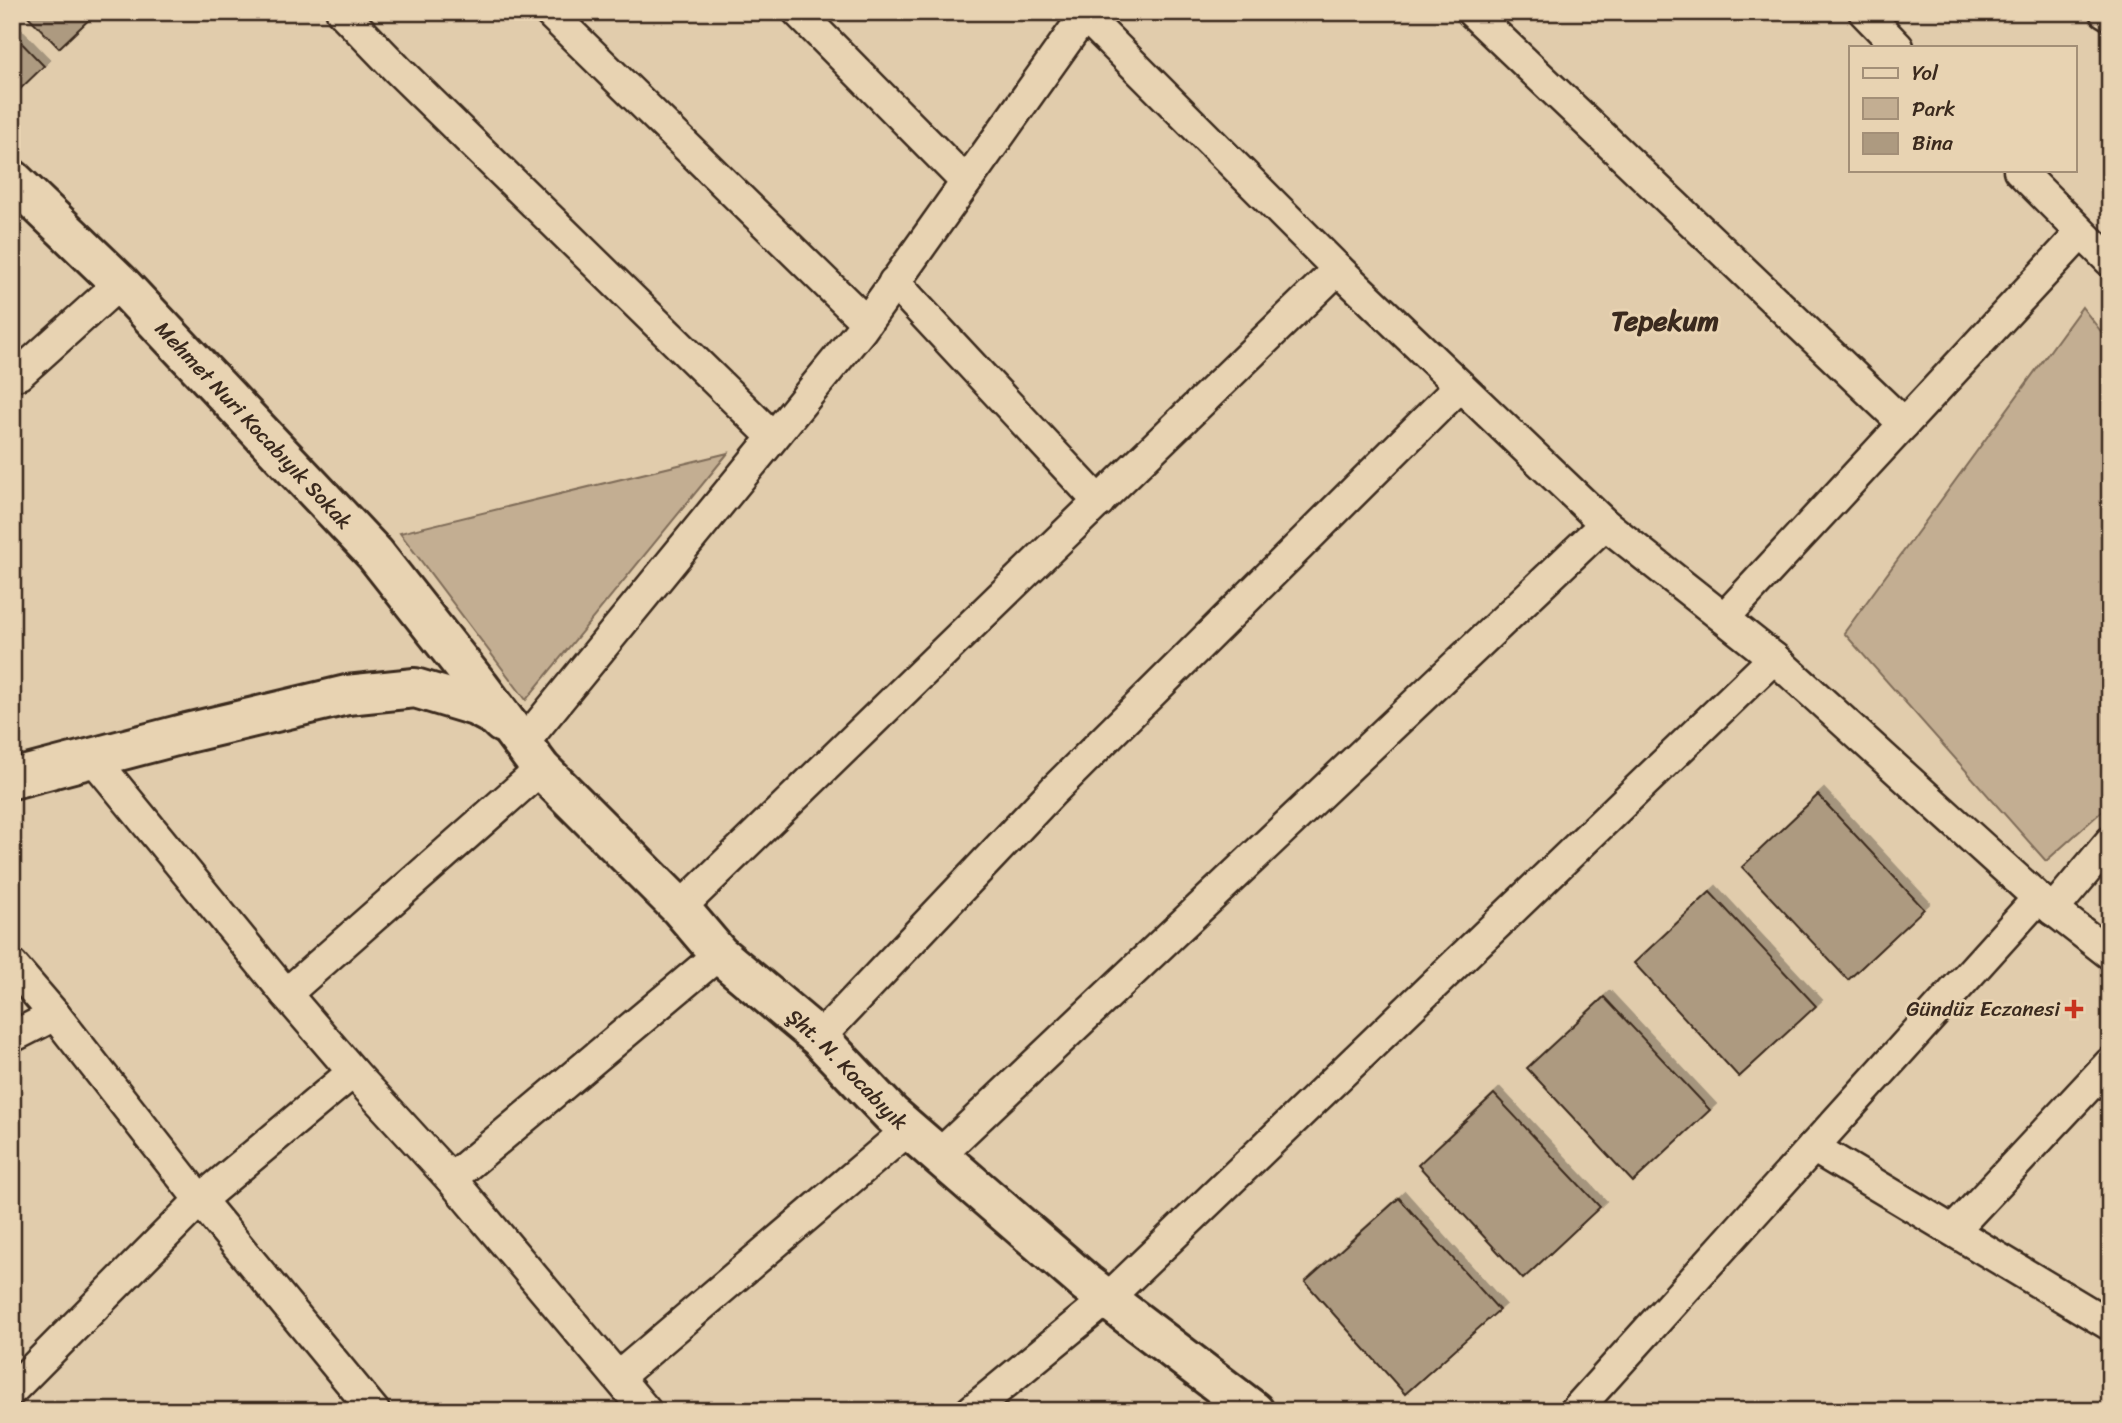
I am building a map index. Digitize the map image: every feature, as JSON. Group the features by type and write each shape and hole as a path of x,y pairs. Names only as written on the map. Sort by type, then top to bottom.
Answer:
{"street":[{"path":"342,12 773,437"},
{"path":"549,12 866,322"},
{"path":"798,12 966,182"},
{"path":"1472,12 1904,424"},
{"path":"1864,12 1897,46"},
{"path":"2105,12 2110,15"},
{"path":"286,994 531,757 773,437 866,322 1084,14 1338,269 1605,524 1774,658 2045,904 2110,954"},
{"path":"2021,172 2110,261"},
{"name":"Mehmet Nuri Kocabıyık Sokak","path":"12,179 120,283 375,554 479,687"},
{"path":"1724,618 2081,233"},
{"path":"680,908 1338,269"},
{"path":"894,282 1099,502"},
{"path":"12,368 19,374 120,283"},
{"path":"819,1038 1062,782 1460,386"},
{"path":"939,1155 1605,524"},
{"path":"971,1411 1107,1299 1774,658"},
{"name":"Şht. N. Kocabıyık","path":"479,687 531,757 680,908 719,954 819,1038 891,1114 1107,1299 1254,1411"},
{"path":"12,779 346,695 415,688 475,706 496,717 531,757"},
{"path":"93,758 286,994 451,1179 646,1411"},
{"path":"1575,1411 1813,1147 2045,904 2110,842"},
{"path":"451,1179 719,954"},
{"path":"12,965 55,1015 200,1200 374,1411"},
{"path":"12,1037 55,1015"},
{"path":"1954,1230 2110,1063"},
{"path":"12,1390 200,1200 353,1072"},
{"path":"618,1377 909,1129"},
{"path":"1813,1147 2110,1325"}],"green space":[{"path":"2082,307 2110,343 2110,804 2046,861 1844,633"},
{"path":"728,453 526,700 400,533"}],"building":[{"path":"24,12 97,12 59,48"},
{"path":"12,33 44,66 12,97"},
{"path":"1818,795 1924,909 1848,980 1742,867"},
{"path":"1710,892 1816,1006 1739,1077 1634,963"},
{"path":"1604,997 1710,1110 1633,1182 1527,1068"},
{"path":"1494,1094 1600,1207 1523,1279 1418,1165"},
{"path":"1399,1198 1499,1310 1405,1394 1305,1282"}],"place":[{"name":"Gündüz Eczanesi","path":"2074,1009"}],"district":[{"name":"Tepekum","path":"1665,320"}]}
